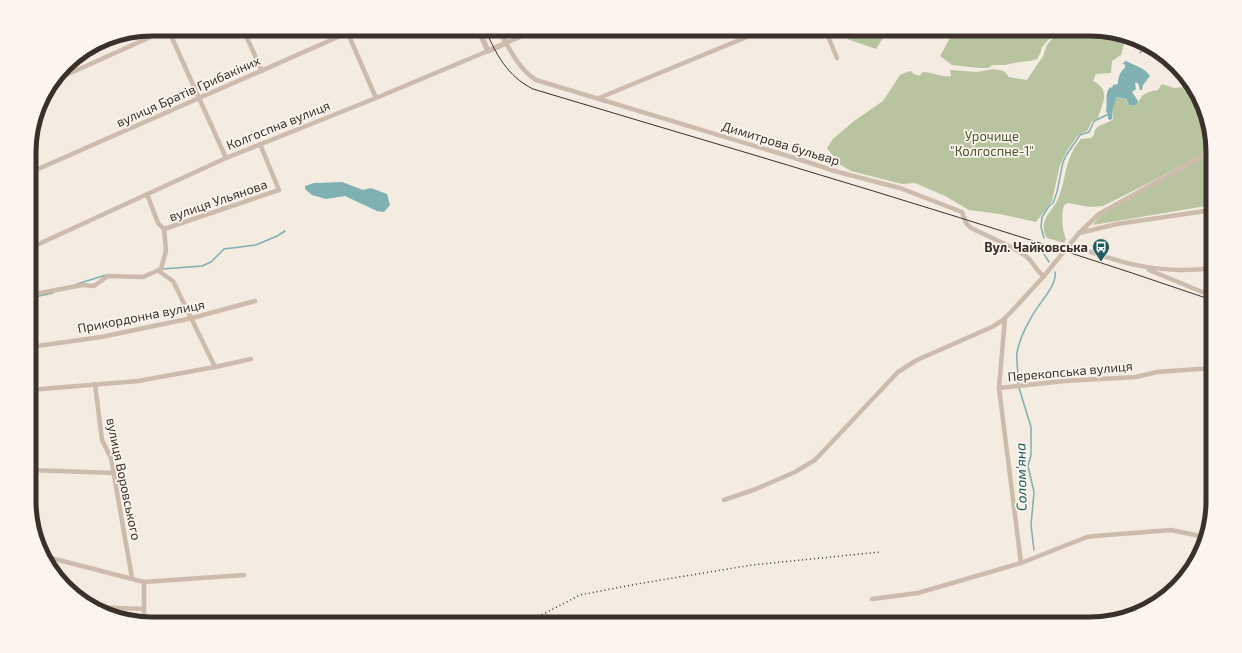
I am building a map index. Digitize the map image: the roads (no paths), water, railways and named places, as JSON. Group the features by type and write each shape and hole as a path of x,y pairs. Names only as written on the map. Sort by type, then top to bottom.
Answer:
{"street":[{"path":"66,75 152,36"},
{"path":"171,36 226,158"},
{"path":"246,36 262,71"},
{"name":"вулиця Братів Грибакіних","path":"36,170 262,71 336,36"},
{"path":"349,36 376,98"},
{"path":"481,36 488,51"},
{"path":"503,36 506,43"},
{"name":"Колгоспна вулиця","path":"36,245 226,158 376,98 522,36"},
{"path":"599,98 749,36"},
{"path":"828,36 837,58"},
{"name":"Димитрова бульвар","path":"506,43 521,67 536,80 838,172 900,188 957,210 964,215 966,223 971,228 1013,248 1031,261 1038,271 1044,276"},
{"name":"вулиця Ульянова","path":"164,230 279,190 260,144"},
{"path":"724,500 795,472 815,460 898,372 917,360 992,327 1005,318 1044,276 1080,233 1099,214 1206,153"},
{"path":"147,194 158,223 164,230 166,251 160,272 173,281 216,367"},
{"path":"1080,233 1117,224 1206,211"},
{"path":"1071,245 1098,255 1140,267 1206,294"},
{"path":"1140,267 1163,270 1206,268"},
{"path":"36,294 82,285 94,286 108,276 143,277 161,270"},
{"name":"Прикордонна вулиця","path":"36,346 101,337 192,318 255,301"},
{"name":"Перекопська вулиця","path":"1005,318 999,388 1064,381 1136,377 1157,372 1206,368"},
{"path":"36,389 138,381 251,359"},
{"name":"вулиця Воровського","path":"95,384 102,440 111,458 132,578"},
{"path":"999,388 1021,563"},
{"path":"36,470 114,473"},
{"path":"872,599 918,593 1021,563 1087,537 1171,530 1200,536"},
{"path":"52,558 144,582 244,575"},
{"path":"144,582 144,616"},
{"path":"107,608 144,609"}],"water":[{"path":"1125,61 1136,65 1150,76 1143,85 1142,90 1140,90 1138,83 1135,83 1136,89 1132,92 1138,101 1137,105 1129,105 1126,99 1117,97 1113,108 1112,119 1110,120 1108,119 1108,114 1106,111 1107,93 1110,87 1112,88 1113,85 1118,84 1118,79 1125,68 1125,65 1122,63"},
{"path":"342,182 363,190 371,188 387,194 390,205 384,212 377,211 345,196 326,199 312,195 305,189 305,186 314,183"}],"waterway":[{"name":"Солом'яна","path":"1140,53 1143,49"},
{"path":"1044,238 1041,227 1042,217 1049,206 1053,203 1057,192 1063,162 1067,154 1080,135 1089,132 1094,121 1109,114"},
{"path":"162,269 202,266 211,262 224,249 256,245 285,231"},
{"name":"Солом'яна","path":"1042,247 1042,251 1049,262"},
{"name":"Солом'яна","path":"1018,384 1017,353 1019,344 1022,335 1034,313 1050,289 1055,277 1055,272"},
{"path":"77,284 106,275"},
{"path":"36,297 53,293"},
{"name":"Солом'яна","path":"1019,388 1031,427 1031,455 1028,466 1034,492 1031,525 1034,550"}],"tram line":[{"path":"488,36 503,64 516,78 533,89 959,217 1206,298"}],"railway":[{"path":"538,617 580,595 637,584 752,565 880,552"}],"place":[{"name":"Вул. Чайковська","path":"1101,262"}],"park label":[{"name":"Урочище \"Колгоспне-1\"","path":"992,144"}]}
